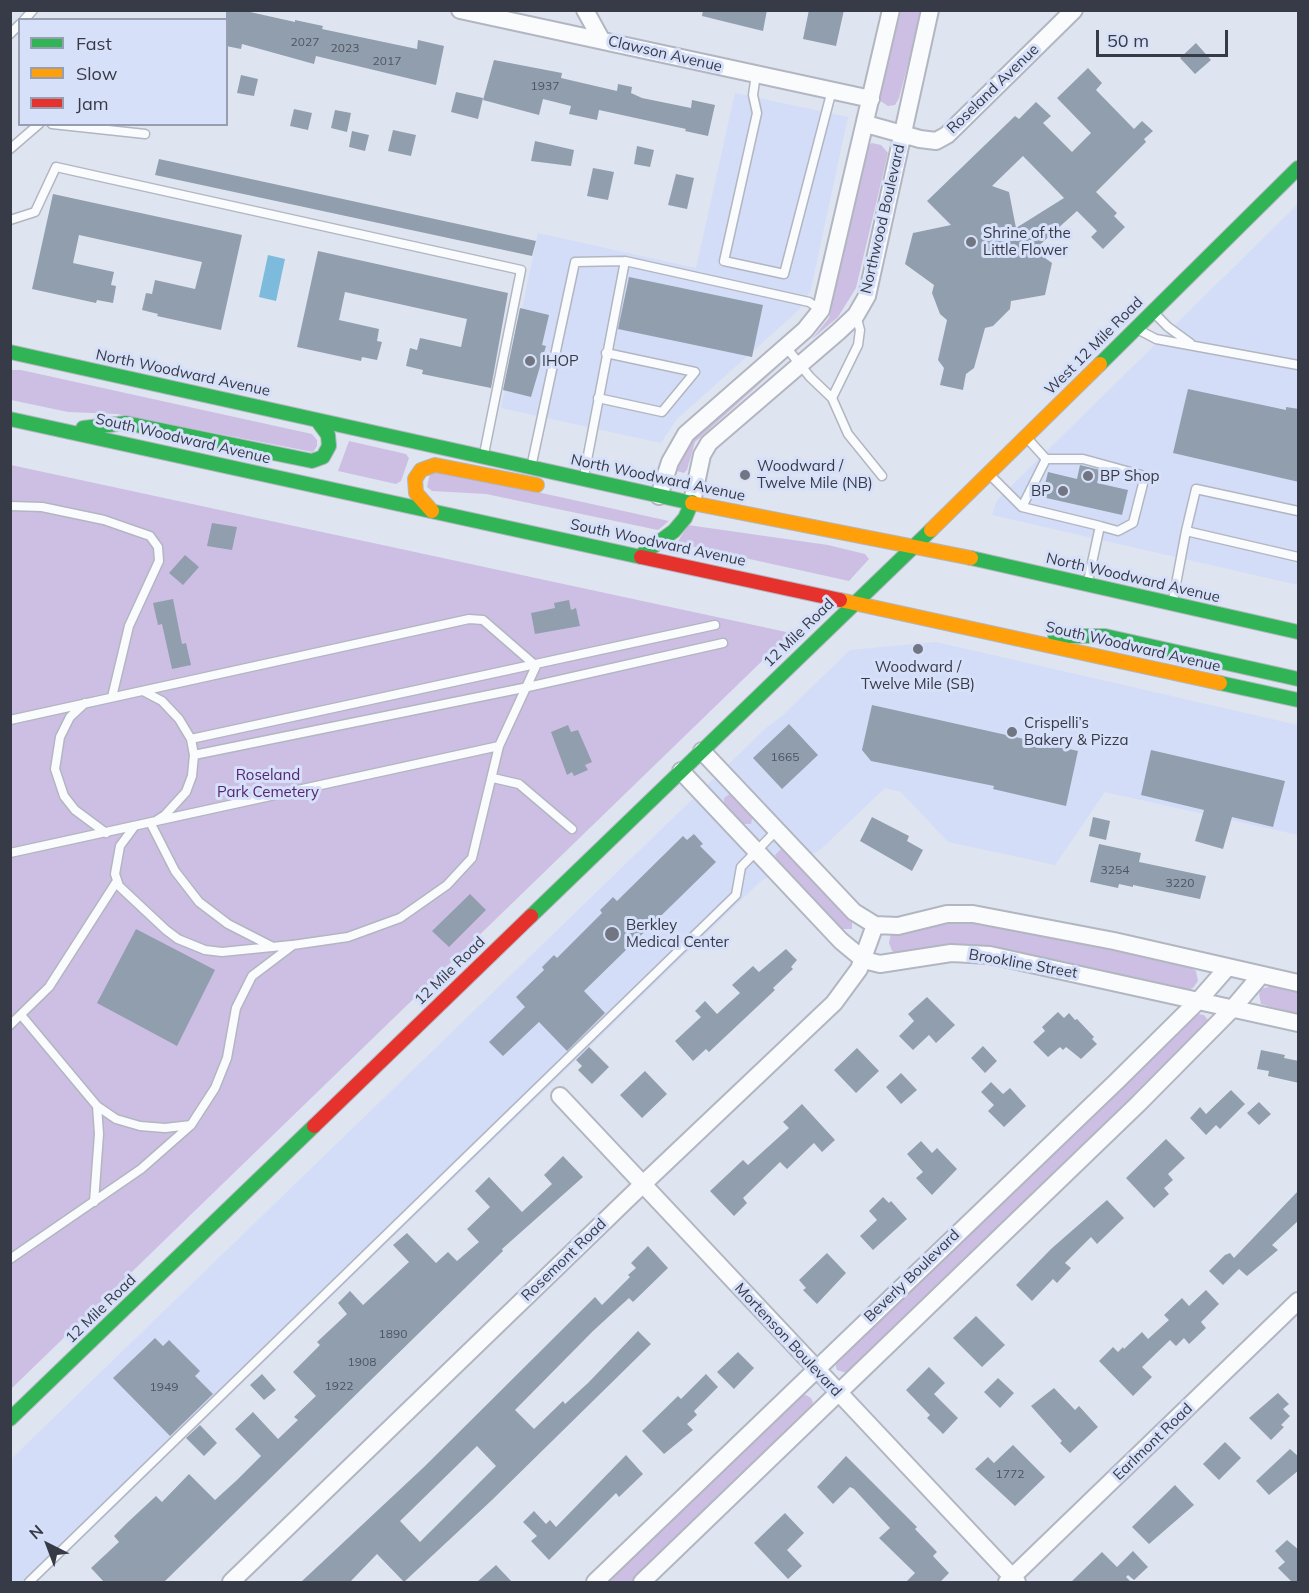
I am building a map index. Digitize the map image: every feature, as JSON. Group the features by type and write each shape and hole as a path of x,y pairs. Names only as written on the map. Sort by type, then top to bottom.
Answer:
{"main road":[{"name":"West 12 Mile Road","path":"912,547 1299,168"},
{"name":"North Woodward Avenue","path":"10,352 659,496 968,557 1299,632"},
{"name":"South Woodward Avenue","path":"10,419 1299,700"},
{"path":"71,431 102,424 126,423 312,461 323,457 329,446 328,435 317,420"},
{"path":"432,512 416,493 415,479 421,470 435,465 548,487"},
{"path":"604,498 659,496"},
{"path":"640,556 674,531 685,518 692,502"},
{"name":"12 Mile Road","path":"10,1419 912,547"},
{"path":"1004,636 1105,636 1299,679"}],"street":[{"name":"Clawson Avenue","path":"460,10 871,99"},
{"path":"585,10 601,39"},
{"path":"659,496 670,462 686,434 805,330 821,310 891,10"},
{"name":"Northwood Boulevard","path":"692,502 702,455 709,443 856,315 872,282 930,10"},
{"name":"Roseland Avenue","path":"866,124 936,141 947,135 1074,10"},
{"path":"702,751 854,912 875,925 898,926 948,914 973,914 1091,936 1299,983"},
{"path":"681,771 841,941 864,960"},
{"name":"Rosemont Road","path":"231,1582 834,1003 846,990 864,960 875,925"},
{"name":"Brookline Street","path":"864,960 880,964 951,953 990,955 1299,1023"},
{"name":"Beverly Boulevard","path":"595,1582 1199,1000 1227,968"},
{"path":"642,1582 1233,1008 1261,975"},
{"name":"Mortenson Boulevard","path":"560,1096 816,1368 1012,1581"},
{"name":"Earlmont Road","path":"1012,1581 1299,1300"}],"lane":[{"path":"756,74 753,95 757,113 724,261 784,274 832,90"},
{"path":"10,148 37,126"},
{"path":"71,126 145,134"},
{"path":"10,220 35,212 56,167 522,270 484,456"},
{"path":"531,467 575,262 625,261 809,302 821,310"},
{"path":"583,478 625,261"},
{"path":"1153,312 1192,345"},
{"path":"832,398 858,345 860,330 856,315"},
{"path":"1136,328 1156,339 1299,365"},
{"path":"786,347 832,398 848,434 882,476"},
{"path":"598,398 662,412 695,372 606,353"},
{"path":"988,473 1022,507 1118,531 1133,523 1145,476 1083,459 1046,459 1026,437"},
{"path":"1022,507 1046,459"},
{"path":"1172,603 1196,489 1299,511"},
{"path":"10,506 42,507 104,520 150,536 158,547 159,561 129,626 112,697"},
{"path":"1087,585 1100,526"},
{"path":"1186,531 1299,557"},
{"path":"10,720 469,619 483,620 536,666"},
{"path":"191,739 715,626"},
{"path":"194,755 528,687 723,643"},
{"path":"117,881 130,897 166,930 194,947 222,952 348,937 400,918 447,885 472,858 499,746 536,666"},
{"path":"143,691 162,701 179,720 191,739 194,755 192,776 186,792 165,815 151,824"},
{"path":"85,703 70,717 60,737 55,769 64,796 75,810 106,833"},
{"path":"10,853 151,824 499,746"},
{"path":"493,778 519,784 572,828"},
{"path":"151,824 175,871 199,902 228,924 271,946"},
{"path":"10,1025 50,987 117,881 116,861 120,846 134,827"},
{"path":"28,1582 736,895 741,867 776,831"},
{"path":"10,1259 141,1168 191,1125 215,1088 223,1068 236,1008 252,976 293,945"},
{"path":"21,1015 97,1106 116,1119 141,1126 165,1128 191,1125"},
{"path":"94,1202 99,1134 97,1106"}],"shaded area":[{"path":"735,93 848,117 811,289 799,310 677,419 661,443 501,408 538,233 696,268"},
{"path":"1298,204 1298,585 992,515 997,500"},
{"path":"936,642 1298,725 1298,835 1105,792 1055,865 948,842 901,792 885,788 820,850 761,881 37,1582 11,1582 11,1459 766,728 783,715 850,650"}],"green space":[{"path":"901,11 922,11 899,98 895,105 888,106 879,100 879,96"},
{"path":"872,143 881,145 888,153 856,288 838,317 812,339 829,318 868,145"},
{"path":"784,362 695,442 687,470 684,473 677,471 678,462 695,438"},
{"path":"11,370 21,370 312,434 317,440 317,446 313,452 117,414 68,412 11,400"},
{"path":"349,441 406,454 409,458 401,481 396,484 338,471"},
{"name":"Roseland Park Cemetery","path":"11,465 791,633 11,1389"},
{"path":"437,470 669,521 658,530 486,494 432,491 427,487 430,473"},
{"path":"688,525 828,545 865,554 869,559 849,581 677,543"},
{"path":"731,793 753,814 751,824 744,824 724,804 724,798"},
{"path":"781,849 785,850 852,920 852,929 842,929 777,860 775,855"},
{"path":"981,921 1184,964 1196,971 1198,981 1193,988 1187,990 980,945 948,945 898,954 892,951 889,943 891,933 932,922"},
{"path":"1275,985 1298,991 1298,1015 1261,1004 1259,994 1261,989"},
{"path":"1193,1015 1204,1015 1208,1020 1207,1025 847,1373 837,1370 835,1363"},
{"path":"799,1395 811,1398 813,1402 809,1412 631,1582 606,1582"}],"water":[{"path":"268,255 285,259 276,301 259,297"}],"building":[{"path":"226,10 241,10 323,26 322,29 417,49 418,40 444,46 436,85 316,56 314,64 242,44 241,49 228,46 228,18 226,18"},
{"path":"703,10 767,10 763,31 702,16"},
{"path":"809,10 844,10 836,46 803,39"},
{"path":"1196,43 1211,60 1195,74 1180,58"},
{"path":"494,60 562,73 561,78 617,91 618,84 632,87 631,93 642,98 691,108 692,100 715,105 708,136 599,110 597,120 569,114 571,106 543,99 539,115 483,100"},
{"name":"Shrine of the Little Flower","path":"1088,68 1102,83 1096,90 1134,129 1142,121 1153,131 1144,139 1146,142 1096,192 1117,213 1114,216 1125,227 1103,249 1091,237 1097,231 1077,211 1034,250 1052,263 1045,295 1011,301 1010,309 993,326 985,328 974,368 966,374 963,390 940,385 944,368 938,360 947,320 940,314 932,293 934,285 905,264 913,233 951,225 927,201 1015,116 1019,119 1036,102 1051,116 1043,123 1072,152 1091,133 1057,98","holes":["1023,156 1064,198 1016,228 1009,192 992,186"]},
{"path":"241,75 258,79 254,96 237,93"},
{"path":"456,92 483,98 478,119 451,112"},
{"path":"294,109 312,113 308,130 290,126"},
{"path":"335,110 351,113 347,132 331,128"},
{"path":"393,130 416,135 411,156 388,151"},
{"path":"352,131 369,135 365,151 349,147"},
{"path":"535,141 574,150 571,166 531,161"},
{"path":"637,146 654,150 650,167 634,164"},
{"path":"159,159 536,241 532,256 155,175"},
{"path":"593,168 614,172 608,200 587,196"},
{"path":"676,174 694,178 687,209 668,205"},
{"path":"53,194 242,235 221,330 157,316 158,314 142,310 146,293 152,294 155,280 195,289 202,262 79,235 73,263 114,272 111,285 116,286 113,303 97,300 96,303 32,289"},
{"path":"318,251 508,293 491,388 422,374 423,370 406,366 410,348 417,350 420,338 461,347 467,319 345,292 339,320 379,329 377,341 382,342 377,360 362,357 361,361 297,347"},
{"path":"629,277 763,305 752,357 618,329"},
{"name":"IHOP","path":"520,308 549,315 542,345 546,346 531,397 503,390"},
{"path":"1188,389 1286,410 1286,407 1299,409 1299,482 1173,453"},
{"path":"1080,465 1100,470 1097,483 1128,490 1122,515 1042,497 1048,472 1077,479"},
{"path":"212,523 237,527 232,550 207,546"},
{"path":"185,555 199,567 183,585 169,573"},
{"path":"173,599 182,644 186,643 191,665 172,669 162,624 158,625 153,603"},
{"path":"569,600 571,610 576,608 580,626 535,634 531,613 555,608 554,603"},
{"path":"872,705 1078,751 1066,806 993,789 994,786 871,761 862,750"},
{"path":"789,724 818,755 782,789 753,758"},
{"path":"568,725 571,732 578,730 592,762 585,765 588,770 574,776 572,772 567,775 551,732"},
{"path":"1151,750 1285,781 1273,827 1232,817 1223,849 1195,841 1204,810 1141,795"},
{"path":"872,817 909,836 907,841 923,850 912,871 860,841"},
{"path":"1093,817 1110,821 1106,840 1089,836"},
{"name":"Berkley Medical Center","path":"694,834 703,844 700,846 716,862 584,991 605,1013 567,1051 539,1022 503,1056 489,1042 525,1007 516,997 544,970 542,967 554,955 557,958 602,913 600,910 613,897 617,901 683,836 687,840"},
{"path":"1099,844 1141,853 1139,862 1206,876 1200,899 1133,885 1133,887 1119,884 1118,888 1090,882"},
{"path":"470,894 486,910 449,947 432,931"},
{"path":"136,929 215,970 177,1046 97,1003"},
{"path":"786,949 797,960 791,967 793,969 773,988 775,990 709,1052 706,1049 693,1061 675,1041 701,1017 695,1011 705,1001 717,1014 740,993 732,985 753,966 759,972"},
{"path":"927,997 955,1025 936,1043 929,1035 913,1050 899,1036 914,1021 908,1014"},
{"path":"1058,1012 1064,1018 1069,1013 1094,1037 1092,1039 1097,1044 1081,1059 1066,1047 1063,1050 1060,1047 1048,1057 1033,1042 1045,1031 1042,1027"},
{"path":"983,1046 997,1061 985,1073 971,1058"},
{"path":"589,1047 609,1067 592,1084 578,1070 582,1066 576,1060"},
{"path":"857,1048 879,1071 856,1093 834,1070"},
{"path":"1261,1050 1285,1055 1284,1058 1299,1061 1299,1083 1268,1076 1269,1071 1257,1069"},
{"path":"645,1071 667,1094 642,1118 620,1095"},
{"path":"901,1073 917,1090 901,1104 886,1087"},
{"path":"991,1082 1003,1094 1010,1088 1026,1106 1004,1127 988,1111 994,1105 981,1092"},
{"path":"1231,1090 1245,1104 1220,1129 1216,1125 1206,1135 1190,1118 1200,1107 1206,1114"},
{"path":"1259,1102 1271,1114 1259,1125 1247,1113"},
{"path":"802,1104 835,1140 822,1152 814,1143 787,1169 780,1162 743,1198 747,1203 734,1216 710,1191 743,1160 748,1165 789,1128 783,1122"},
{"path":"1166,1139 1185,1158 1168,1174 1173,1180 1164,1188 1169,1194 1154,1208 1126,1178"},
{"path":"921,1141 932,1153 937,1148 957,1169 932,1195 916,1178 923,1172 907,1154"},
{"path":"563,1156 583,1177 502,1249 503,1251 164,1582 104,1582 91,1568 119,1542 114,1536 127,1523 156,1496 162,1502 189,1474 215,1500 237,1480 261,1456 235,1429 253,1412 278,1439 298,1420 294,1417 316,1396 293,1372 320,1345 317,1342 347,1314 338,1303 350,1291 363,1305 409,1262 393,1245 407,1233 436,1263 448,1252 457,1261 479,1242 467,1229 490,1207 475,1191 489,1177 522,1212 552,1184 544,1175"},
{"path":"1299,1190 1299,1220 1272,1245 1278,1250 1247,1276 1239,1269 1223,1285 1209,1271 1225,1255 1230,1253 1234,1258"},
{"path":"883,1197 889,1203 891,1201 907,1219 873,1250 860,1236 877,1220 869,1211"},
{"path":"1107,1200 1124,1218 1097,1244 1091,1237 1065,1263 1071,1268 1057,1283 1053,1279 1032,1301 1016,1285 1051,1249"},
{"path":"648,1246 668,1268 633,1302 629,1298 593,1331 515,1410 534,1429 563,1401 565,1404 588,1383 638,1331 651,1344 492,1500 404,1582 377,1554 350,1582 301,1582 424,1467 595,1297 602,1305 630,1277 628,1275 636,1268 631,1263","holes":["477,1446 496,1466 420,1542 400,1521"]},
{"path":"827,1253 846,1273 817,1304 803,1290 806,1288 799,1280"},
{"path":"1206,1290 1219,1304 1201,1322 1206,1328 1189,1344 1184,1338 1176,1346 1170,1340 1142,1367 1152,1377 1133,1396 1099,1361 1113,1347 1118,1352 1123,1347 1124,1349 1142,1332 1148,1339 1169,1320 1164,1315 1182,1298 1189,1306"},
{"path":"976,1316 1005,1345 982,1367 953,1338"},
{"path":"155,1338 163,1346 169,1340 200,1371 195,1376 213,1394 170,1436 113,1378"},
{"path":"738,1352 754,1368 734,1389 717,1372"},
{"path":"929,1367 945,1383 934,1394 958,1418 943,1434 927,1418 930,1415 906,1390"},
{"path":"262,1374 276,1390 264,1400 250,1385"},
{"path":"706,1374 718,1387 694,1411 697,1415 687,1424 693,1430 664,1454 642,1431 678,1396 681,1399"},
{"path":"998,1378 1014,1393 1000,1408 984,1392"},
{"path":"1054,1388 1075,1410 1079,1406 1098,1427 1070,1453 1031,1406"},
{"path":"1278,1393 1289,1404 1283,1409 1290,1416 1281,1425 1284,1427 1271,1440 1249,1418"},
{"path":"200,1425 217,1443 204,1456 186,1438"},
{"path":"1225,1442 1241,1458 1219,1480 1203,1464"},
{"path":"1013,1445 1045,1477 1015,1506 975,1469 988,1457 994,1463"},
{"path":"1290,1449 1299,1457 1299,1470 1269,1495 1256,1481"},
{"path":"626,1455 643,1474 619,1497 616,1493 549,1560 531,1541 537,1536 523,1522 534,1511 546,1524 550,1520 556,1527"},
{"path":"846,1456 917,1527 915,1529 937,1552 933,1556 949,1573 940,1582 906,1582 915,1573 879,1538 890,1528 854,1489 850,1487 833,1504 817,1487"},
{"path":"1175,1485 1194,1505 1149,1544 1132,1527"},
{"path":"785,1513 804,1533 787,1550 802,1566 788,1579 754,1543"},
{"path":"1287,1540 1299,1550 1299,1582 1292,1582 1278,1568 1285,1562 1275,1551"},
{"path":"1133,1551 1148,1567 1134,1580 1128,1575 1126,1577 1131,1582 1071,1582 1102,1552 1117,1567"},
{"path":"496,1565 512,1582 477,1582"}],"traffic: fast":[{"path":"1100,364 1298,168"},
{"path":"10,352 692,503"},
{"path":"10,419 641,557"},
{"path":"83,428 126,423 312,461 323,457 329,446 328,435 317,420"},
{"path":"640,556 674,531 685,518 692,502"},
{"path":"531,916 931,530"},
{"path":"971,558 1298,632"},
{"path":"1055,636 1105,636 1298,679"},
{"path":"1220,683 1298,700"},
{"path":"10,1419 314,1126"}],"traffic: slow":[{"path":"931,530 1100,364"},
{"path":"432,511 416,493 415,479 421,470 435,465 537,485"},
{"path":"692,503 971,558"},
{"path":"840,600 1220,683"}],"traffic: jam":[{"path":"641,557 840,600"},
{"path":"314,1126 531,916"}],"place":[{"name":"Shrine of the Little Flower","path":"971,242"},
{"name":"IHOP","path":"530,361"},
{"name":"Woodward / Twelve Mile (NB)","path":"745,475"},
{"name":"BP Shop","path":"1088,476"},
{"name":"BP","path":"1063,491"},
{"name":"Woodward / Twelve Mile (SB)","path":"918,649"},
{"name":"Crispelli’s Bakery & Pizza","path":"1012,732"},
{"name":"Berkley Medical Center","path":"612,934"}]}
